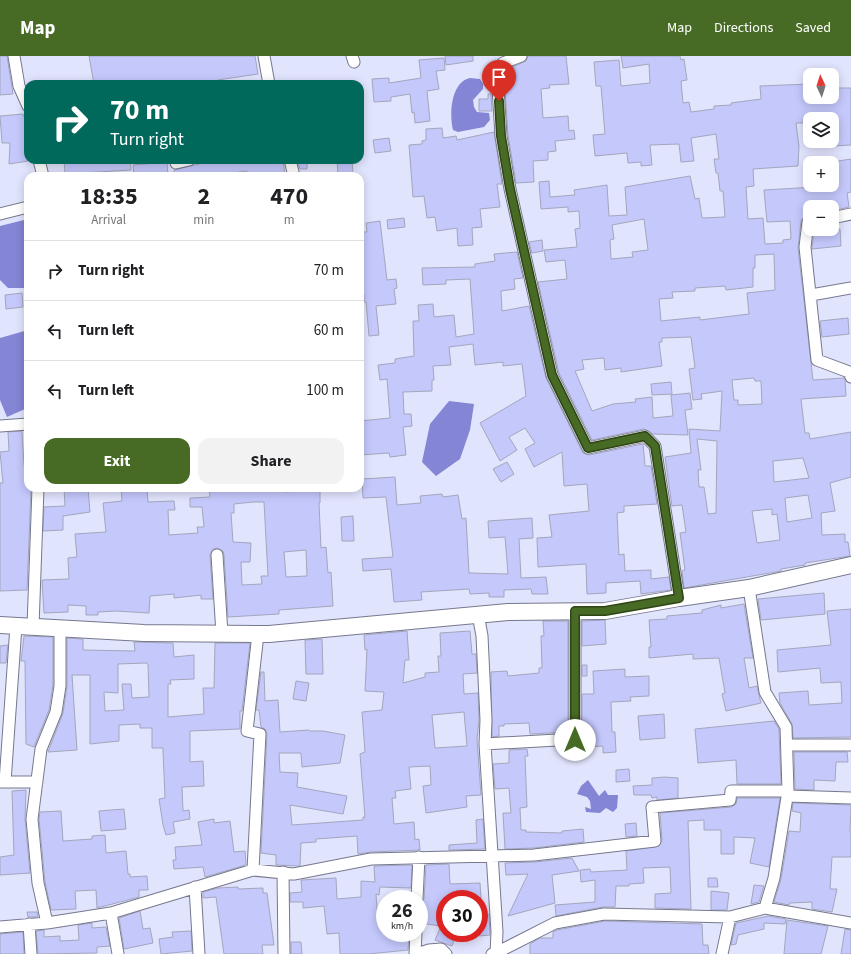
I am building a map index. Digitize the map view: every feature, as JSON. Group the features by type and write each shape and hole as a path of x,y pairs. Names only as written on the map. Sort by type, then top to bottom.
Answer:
{"street":[{"path":"14,56 19,86 24,97"},
{"path":"264,56 268,80"},
{"path":"521,56 504,63 497,72 501,136 510,189 552,375 588,448 645,436 655,446 679,598"},
{"path":"0,214 24,208"},
{"path":"839,217 851,214"},
{"path":"806,236 805,247 817,360 849,372 851,377"},
{"path":"811,295 851,288"},
{"path":"0,426 24,424"},
{"path":"33,627 38,492"},
{"path":"217,555 222,634"},
{"path":"0,625 144,633 258,634 508,612 605,611 749,588 851,565"},
{"path":"749,588 765,692 786,727 787,745 787,793 774,878 765,908"},
{"path":"485,744 575,740 575,611"},
{"path":"478,614 482,636 486,720 485,744 497,932 495,954"},
{"path":"16,626 2,782 37,782"},
{"path":"47,922 38,883 32,819 41,749 56,712 60,686 60,629"},
{"path":"253,870 260,734 247,731 258,634"},
{"path":"787,745 851,745"},
{"path":"0,927 111,913 253,870 294,874 371,859 534,855 655,841 652,807 730,800 730,791 787,793 851,798"},
{"path":"417,890 419,857"},
{"path":"284,872 284,954"},
{"path":"195,888 199,954"},
{"path":"495,954 555,923 604,914 730,917 765,908 851,923"},
{"path":"111,913 118,954"},
{"path":"722,954 730,917"},
{"path":"29,924 31,954"},
{"path":"416,942 416,954 428,950 441,950 446,954"}],"water":[{"path":"470,78 480,79 483,84 483,89 473,100 474,107 477,112 489,113 490,120 484,127 458,132 453,130 451,116 453,100 455,92 459,86"},
{"path":"24,220 24,288 8,288 0,280 0,226"},
{"path":"24,331 24,409 7,417 0,400 0,338"},
{"path":"449,401 474,404 470,430 460,459 436,476 422,462 430,424"},
{"path":"588,780 599,796 605,790 608,795 618,795 617,808 613,812 606,808 600,813 586,812 585,807 591,809 590,801 587,797 577,794 581,786"}],"building":[{"path":"0,56 7,56 13,94 0,95"},
{"path":"89,56 255,56 258,74 218,80 93,80"},
{"path":"445,56 473,56 473,61 446,65"},
{"path":"528,56 566,56 569,84 549,85 550,88 541,89 543,118 568,116 569,131 574,130 575,139 555,141 556,151 548,152 548,160 533,161 534,182 516,183 508,135 504,74 508,69 526,61"},
{"path":"621,56 680,56 681,60 684,59 687,80 681,81 683,103 689,102 691,112 714,109 714,106 731,105 731,103 761,99 760,86 803,84 803,104 839,104 839,88 851,88 851,145 839,146 839,112 803,112 803,123 796,123 799,146 798,166 753,169 754,186 746,187 748,219 763,218 765,244 783,243 783,240 791,239 790,221 767,222 764,190 803,188 803,192 839,192 839,161 851,159 851,192 847,193 849,207 839,210 839,200 803,200 803,218 801,221 798,248 813,380 844,378 845,380 846,396 801,399 805,433 809,433 810,439 851,432 851,477 830,483 835,511 821,513 822,535 845,534 845,542 848,542 850,556 805,563 805,565 781,569 781,571 684,588 682,571 685,570 680,533 686,532 682,505 672,506 665,457 691,453 689,429 720,431 722,391 701,394 702,399 693,400 689,369 695,368 691,337 662,338 662,342 659,342 662,366 621,372 621,368 605,370 604,358 582,360 584,369 575,371 592,411 613,404 636,402 635,399 652,397 653,418 673,416 671,395 690,393 692,409 685,410 688,435 653,434 644,429 592,440 559,373 538,282 567,279 565,260 546,262 544,250 577,247 575,229 580,228 579,211 568,212 568,207 541,209 539,182 549,181 550,197 575,195 574,190 607,185 609,216 627,215 625,187 690,176 695,199 699,198 702,218 725,217 723,191 720,191 718,173 716,173 714,159 719,159 716,134 691,138 694,161 681,162 679,144 650,145 652,165 641,166 641,162 628,163 627,153 595,156 593,135 605,134 601,86 596,86 594,62 619,60 621,86 650,83 649,64 623,68","holes":["644,219 648,250 632,252 633,257 611,259 610,240 614,239 612,225","774,254 775,290 747,293 749,314 700,320 700,317 661,321 659,299 673,298 672,292 695,291 695,288 725,286 726,290 753,287 755,255","754,378 755,381 761,381 762,404 738,405 738,400 734,400 732,380","697,439 717,441 716,513 708,514 704,487 699,487 698,470 701,470","803,458 809,478 774,482 773,461","808,495 812,518 787,522 785,498","772,509 772,515 777,514 780,540 757,543 752,511"]},
{"path":"444,58 445,70 436,71 439,89 427,91 430,121 415,123 414,112 412,113 410,94 391,97 391,101 374,102 372,79 389,78 389,83 421,78 419,60"},
{"path":"488,94 491,94 492,111 479,111 479,99 488,99"},
{"path":"23,114 24,162 9,164 10,143 2,143 0,116"},
{"path":"442,128 443,138 456,136 457,140 494,132 502,184 497,184 500,207 480,209 482,227 472,228 473,245 458,246 457,228 437,231 435,217 427,218 424,196 413,197 409,145 422,144 422,141 426,140 426,129"},
{"path":"389,138 391,151 375,153 373,140"},
{"path":"64,164 130,164 131,170 98,172 65,172"},
{"path":"167,164 168,172 134,172 133,165"},
{"path":"199,164 284,164 284,172 174,172 174,170"},
{"path":"298,164 307,164 307,169 300,169"},
{"path":"337,164 352,164 353,172 338,172"},
{"path":"404,218 405,227 388,229 387,220"},
{"path":"380,221 387,280 396,279 397,288 394,289 396,304 376,306 379,335 369,336 366,302 364,302 364,232 367,232 366,223"},
{"path":"840,229 841,246 812,249 813,236 839,236"},
{"path":"542,240 543,251 532,253 529,242"},
{"path":"517,252 523,278 514,279 515,289 501,291 502,311 529,306 546,378 583,453 589,455 643,444 645,466 651,466 657,504 624,506 624,512 617,513 619,555 624,554 625,571 651,570 651,579 669,577 671,590 641,594 640,581 606,583 606,593 587,594 586,564 538,567 537,538 552,537 549,515 589,511 587,484 564,486 562,452 534,467 525,449 535,443 525,428 509,437 517,450 500,461 480,423 526,396 522,364 503,366 503,362 475,365 473,344 449,347 451,365 433,366 434,380 432,380 432,391 403,392 404,414 411,414 412,426 403,427 406,455 390,457 389,453 364,455 364,421 390,418 387,379 380,380 378,365 395,363 395,359 414,356 413,321 419,321 418,305 433,304 434,317 454,315 456,337 474,334 470,279 446,280 446,284 423,285 422,268 475,267 475,264 495,261 494,254"},
{"path":"22,293 23,307 6,309 5,295"},
{"path":"848,318 849,334 822,337 820,321"},
{"path":"671,382 672,394 652,395 651,384"},
{"path":"22,431 24,492 31,492 27,590 0,591 0,483 3,483 0,452 9,451 8,432"},
{"path":"507,462 514,474 501,482 493,469"},
{"path":"395,477 397,505 421,503 420,496 442,494 443,497 458,495 462,519 466,518 469,573 508,574 505,537 489,538 488,521 532,518 533,538 519,539 521,578 546,577 548,594 532,594 531,589 504,590 504,597 489,597 489,593 470,594 469,589 421,592 422,600 394,602 391,569 363,571 362,559 393,557 386,497 363,498 364,479"},
{"path":"64,492 88,492 90,512 63,516 63,530 43,531 44,507 65,506"},
{"path":"121,492 147,492 148,502 174,501 175,510 168,510 169,535 198,533 197,527 204,527 202,507 190,507 190,498 210,497 209,492 320,492 321,548 326,547 328,573 331,572 333,606 279,610 279,614 228,617 224,555 223,551 217,548 213,549 210,555 213,599 201,599 201,595 174,598 174,594 150,596 149,613 116,611 98,612 98,615 86,615 86,606 68,605 68,612 44,613 42,580 69,579 68,558 77,557 75,534 106,532 103,503 122,501","holes":["264,502 268,576 261,576 262,584 242,585 241,562 250,562 251,543 233,542 231,513 234,513 234,504","306,550 307,576 286,577 284,552"]},
{"path":"353,516 354,541 342,541 341,517"},
{"path":"824,593 825,614 761,620 758,599"},
{"path":"744,604 753,658 744,658 749,688 757,686 761,703 726,711 722,694 725,693 719,658 693,659 693,654 649,658 649,647 651,647 649,620 667,619 667,616 702,613 702,610 721,605 721,608"},
{"path":"851,609 851,737 793,738 792,724 780,703 779,693 808,691 809,705 842,703 841,682 821,683 820,668 778,672 777,650 831,645 827,611"},
{"path":"605,620 606,644 582,646 582,621"},
{"path":"543,621 568,621 568,732 530,734 529,723 504,724 504,726 499,726 499,736 492,737 491,672 507,671 508,676 539,673 539,668 542,668 541,636 544,636"},
{"path":"407,631 409,660 405,660 403,683 425,677 425,673 439,672 438,656 441,656 440,633 470,631 472,654 476,654 477,673 463,674 464,694 478,693 479,720 477,739 481,795 466,796 467,807 426,813 423,786 431,785 430,766 409,767 411,789 395,791 396,798 392,798 394,824 414,822 415,840 419,839 420,850 358,854 357,836 316,839 316,842 301,843 300,866 276,865 276,855 261,853 267,734 265,729 261,727 259,710 256,710 261,672 264,672 265,701 278,700 280,732 309,730 345,735 340,763 302,767 301,753 279,753 280,772 298,773 297,787 347,796 343,814 290,805 292,825 363,820 363,817 365,817 360,754 365,752 362,712 382,710 384,692 365,691 367,649 365,650 364,635","holes":["464,712 467,746 435,748 432,715"]},
{"path":"24,636 53,637 53,685 49,710 34,747 26,744 25,661 21,661"},
{"path":"67,638 83,639 83,650 135,651 134,642 173,643 174,657 194,655 194,679 170,680 171,684 168,684 168,717 204,714 203,688 214,688 215,643 250,643 242,711 240,711 240,729 190,731 190,762 203,761 204,786 182,787 183,811 189,810 190,819 173,822 175,833 166,835 163,825 159,799 165,798 163,748 152,748 152,728 140,728 140,724 119,725 119,741 90,744 90,675 72,675 77,750 48,752 63,713 67,686","holes":["118,664 148,664 149,697 132,698 131,684 122,684 124,710 105,711 104,692 118,693"]},
{"path":"322,639 323,674 306,674 305,640"},
{"path":"8,645 6,663 0,663 0,646"},
{"path":"582,665 587,665 587,676 582,676"},
{"path":"625,669 625,677 649,676 649,696 630,697 631,701 611,702 612,732 615,732 616,752 603,753 603,746 587,747 586,734 582,735 582,694 594,694 593,671"},
{"path":"296,681 309,683 306,701 293,699"},
{"path":"664,714 665,738 640,740 638,716"},
{"path":"774,721 779,729 781,784 737,784 736,760 698,763 695,729"},
{"path":"527,749 528,756 525,756 527,807 520,808 521,830 526,830 526,832 562,833 562,831 583,829 584,842 534,848 505,849 503,813 511,813 509,788 495,789 493,764 509,763 509,750"},
{"path":"794,752 847,752 848,762 836,762 835,781 814,780 814,790 795,789"},
{"path":"629,769 630,781 616,782 616,770"},
{"path":"652,778 678,778 678,798 657,800 657,797 652,798 651,795 634,795 633,786 652,785"},
{"path":"26,790 25,819 30,873 0,875 0,857 14,855 12,791"},
{"path":"737,798 780,798 769,867 750,863 755,838 734,837 734,854 721,854 721,830 704,830 704,820 688,821 691,909 655,908 655,894 671,893 670,867 643,868 644,883 629,884 629,886 616,886 615,907 603,907 556,916 555,905 595,902 595,880 581,882 580,870 590,869 591,872 627,870 626,851 659,846 662,840 660,813 731,807 736,804"},
{"path":"793,803 851,805 851,857 832,857 830,889 837,889 832,912 812,909 812,902 790,903 789,905 774,902 781,879 789,831 800,832 801,813 792,811"},
{"path":"124,809 126,829 101,831 99,811"},
{"path":"61,811 63,841 92,839 92,836 105,835 106,853 126,851 128,874 130,874 130,877 147,876 148,890 139,890 139,897 97,908 96,890 75,891 76,909 51,910 45,882 39,819 40,812"},
{"path":"214,819 214,823 230,821 234,852 245,851 246,865 205,877 203,867 174,869 173,860 176,860 175,847 202,845 198,822"},
{"path":"483,819 485,849 449,850 449,845 477,843 476,820"},
{"path":"636,823 637,836 626,837 625,824"},
{"path":"572,858 579,871 552,875 555,903 508,916 528,874 506,875 505,863 535,862"},
{"path":"449,864 450,884 480,883 480,890 436,890 436,925 428,924 428,890 425,890 426,865"},
{"path":"412,865 411,888 380,887 380,890 376,890 376,942 408,942 408,950 368,954 340,954 339,933 327,934 324,906 303,908 303,902 290,902 290,893 302,892 301,880 336,878 337,899 361,897 361,881 375,882 374,866"},
{"path":"708,878 717,878 718,887 708,887"},
{"path":"754,885 764,886 759,902 751,904"},
{"path":"238,887 238,889 263,888 263,893 267,893 274,945 262,945 263,954 224,954 216,897 203,898 203,892 218,888"},
{"path":"711,891 729,893 727,910 711,910"},
{"path":"140,911 143,929 150,928 153,943 124,949 119,918"},
{"path":"27,912 37,912 38,917 28,917"},
{"path":"488,914 490,935 488,935"},
{"path":"768,916 786,919 785,924 764,923 764,929 738,935 736,944 731,945 736,923"},
{"path":"787,920 828,926 821,954 784,954"},
{"path":"605,921 702,924 703,945 708,945 709,954 530,954 530,944 540,938 553,938 553,932 557,930"},
{"path":"92,923 92,928 106,927 110,946 97,947 97,953 38,954 36,931 44,930 44,937 60,936 60,941 79,940 78,925"},
{"path":"845,929 851,930 851,954 841,954"},
{"path":"191,931 192,951 161,954 159,939 173,937 172,932"},
{"path":"23,932 24,954 0,954 0,934"},
{"path":"291,942 301,942 302,954 291,954"},
{"path":"441,942 454,942 452,946"}],"route":[{"path":"499,101 501,136 510,189 552,375 588,448 645,436 655,446 679,598 605,611 575,611 575,740"}]}
